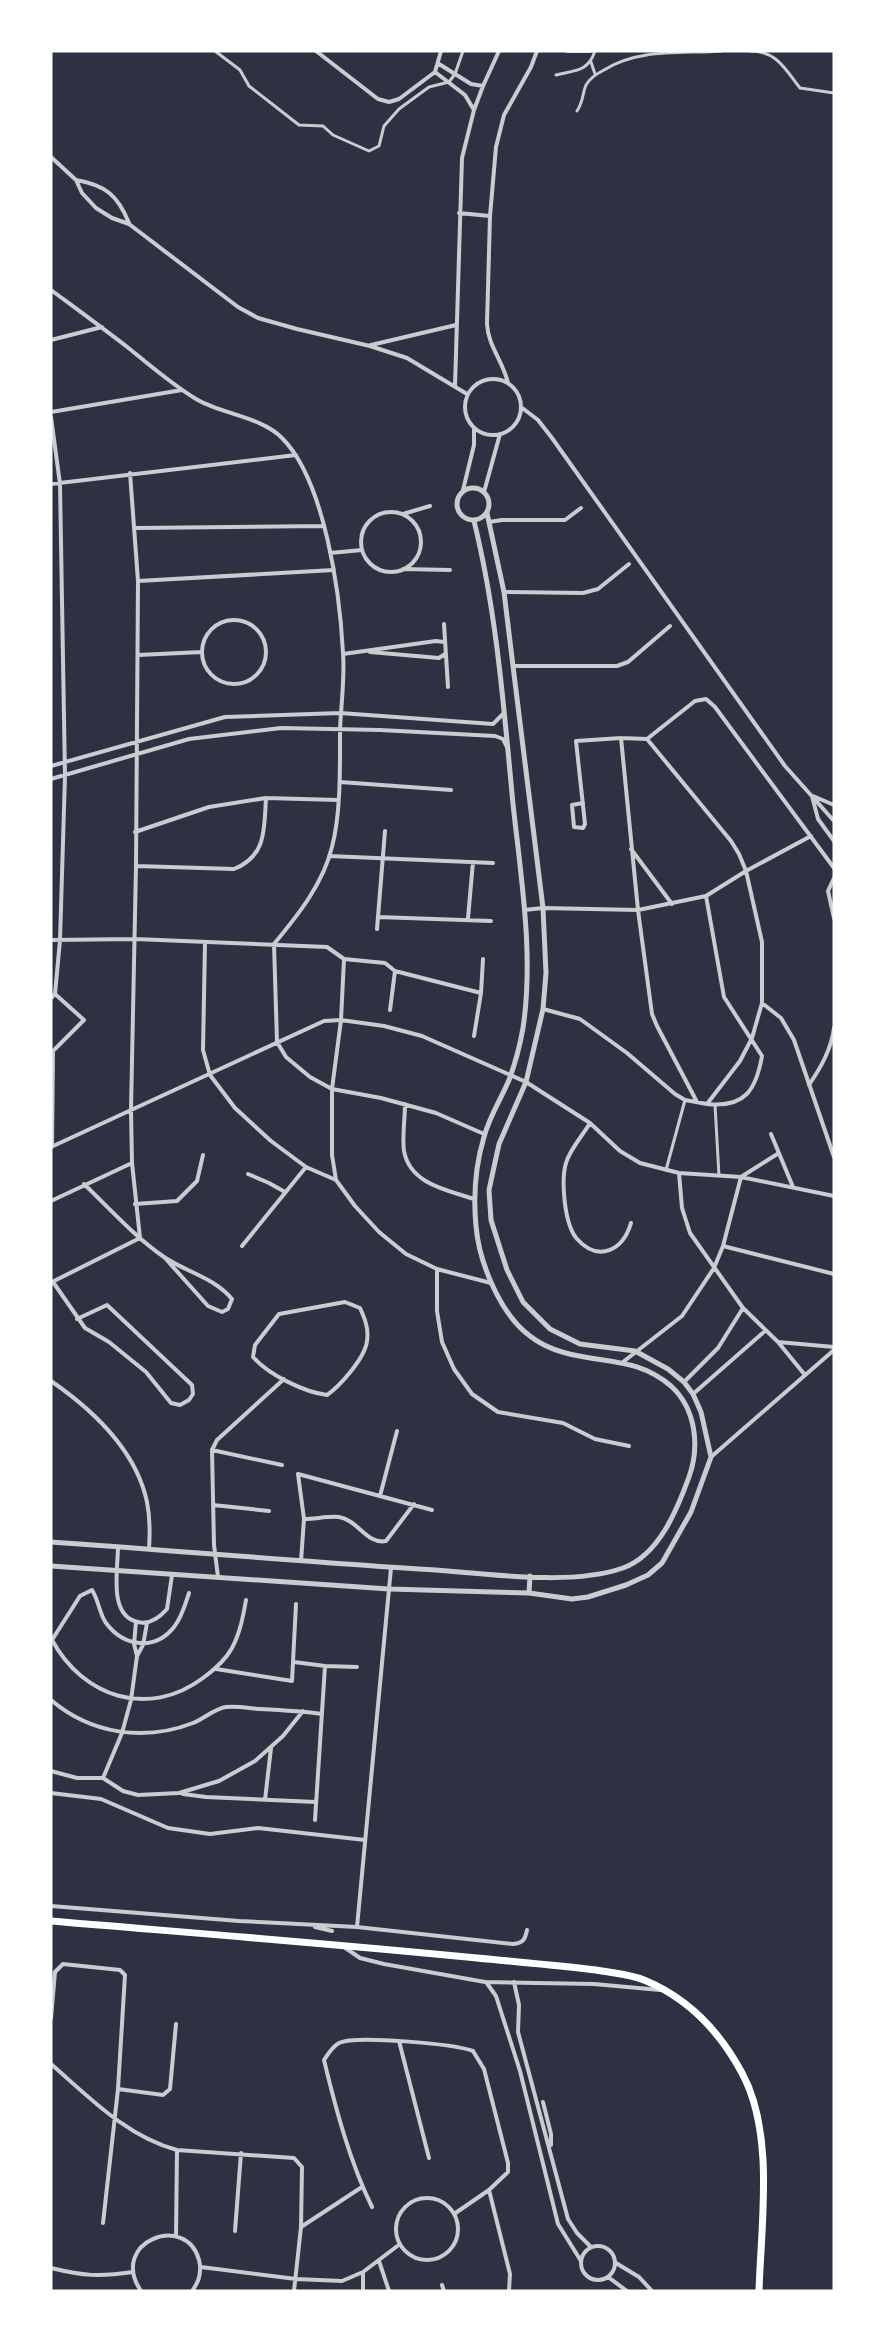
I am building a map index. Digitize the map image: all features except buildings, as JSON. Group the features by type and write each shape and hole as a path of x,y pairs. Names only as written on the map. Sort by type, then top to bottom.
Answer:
{"highway":[{"path":"51,1921 341,1945 612,1972 641,1979 668,1991 704,2019 732,2055 744,2076 759,2119 764,2154 759,2291"}],"street":[{"path":"215,51 240,70 249,86 299,125 323,126 333,135 369,151 379,146 384,126 399,109 429,87 449,82 455,74 463,51"},
{"path":"316,51 378,99 389,102 399,99 435,72 441,51"},
{"path":"567,51 592,51 591,62 595,75"},
{"path":"577,111 584,101 586,85 595,75 616,62 658,52 722,51"},
{"path":"750,51 763,51 775,57 800,88 834,93"},
{"path":"455,386 462,158 474,110 499,53"},
{"path":"536,53 531,67 504,115 496,147 490,216 489,341 505,369 508,382 516,391 521,407 538,420 552,438 785,766 834,821"},
{"path":"556,75 586,68 591,62"},
{"path":"439,64 471,84 483,86"},
{"path":"435,72 465,95 474,110"},
{"path":"51,157 76,180 82,193 96,208 112,218 129,224 238,307 258,318 370,346 407,358 467,394"},
{"path":"76,180 91,182 109,191 122,205 129,224"},
{"path":"459,213 490,216"},
{"path":"51,290 182,390 227,413 258,423 281,436 307,474 330,553 343,654 340,782 333,846 329,856 309,898 274,944 277,1042 286,1057 310,1077 332,1089 405,1104 435,1113 484,1134"},
{"path":"370,346 456,325"},
{"path":"51,340 102,327"},
{"path":"463,490 474,487 484,492 489,506 486,513 474,520 467,520 457,510 456,502 463,490 474,445 474,429 465,412 464,403 467,394 474,385 485,379 496,378 508,382"},
{"path":"51,412 182,390"},
{"path":"474,429 486,435 500,434 515,425 521,407"},
{"path":"51,417 60,484 65,763 60,940 55,994 51,998"},
{"path":"484,492 500,434"},
{"path":"51,484 296,455"},
{"path":"130,473 136,528 138,581 131,1110 132,1163 140,1238"},
{"path":"430,506 403,514 384,513 375,516 363,531 362,550 366,559 383,571 450,570"},
{"path":"489,522 566,520 581,508"},
{"path":"486,513 504,592 543,908 546,973 543,1009 526,1082 499,1144 489,1190 491,1220 507,1270 523,1302 550,1329 580,1344 636,1351 661,1364 684,1382 693,1394 701,1412 711,1457"},
{"path":"403,514 417,527 421,546 412,564 404,569"},
{"path":"51,1542 392,1568 584,1577 626,1567 651,1549 672,1518 691,1473 695,1442 690,1413 682,1397 648,1370 623,1362 566,1354 528,1335 516,1323 491,1283 477,1234 475,1178 484,1134 511,1076 523,1029 527,978 524,910 493,614 474,520"},
{"path":"136,528 323,526"},
{"path":"330,553 362,550"},
{"path":"504,592 583,593 598,589 629,564"},
{"path":"138,581 333,570"},
{"path":"493,614 506,613"},
{"path":"229,620 239,620 256,629 265,643 266,652 265,662 255,676 236,684 220,680 213,675 204,661 202,652 204,641 214,627 229,620"},
{"path":"444,624 448,687"},
{"path":"513,666 617,666 628,662 670,626"},
{"path":"343,654 436,640 444,642"},
{"path":"138,655 202,652"},
{"path":"363,652 439,658 445,654"},
{"path":"583,803 572,805 574,827 583,828 585,824 583,803 576,741 647,739 695,701 706,699 715,707 834,868"},
{"path":"51,766 225,717 340,713 493,724 504,713"},
{"path":"51,779 189,739 281,728 495,736 503,739 508,749"},
{"path":"621,738 631,848 652,1014 697,1103"},
{"path":"647,739 731,841 746,872 762,942 762,1003 752,1038 740,1061 707,1104"},
{"path":"340,782 451,790"},
{"path":"812,796 834,805"},
{"path":"812,796 818,819 834,841"},
{"path":"135,832 209,807 266,798 338,800"},
{"path":"136,866 234,869 245,864 256,853 263,838 266,798"},
{"path":"377,929 385,831"},
{"path":"524,910 543,908 638,910 706,896 811,836"},
{"path":"631,848 672,904"},
{"path":"329,856 493,863"},
{"path":"468,918 473,862"},
{"path":"834,878 828,891 834,918"},
{"path":"543,1009 580,1019 685,1100 716,1105 731,1104 744,1096 758,1079 762,1056 724,997 706,896"},
{"path":"378,917 468,918 491,921"},
{"path":"51,940 135,939 327,947 344,958 385,963 395,971 481,993"},
{"path":"205,942 203,1050 210,1075 235,1108 272,1141 306,1167 336,1180"},
{"path":"344,958 341,1020 332,1089 332,1155 336,1180 379,1232 406,1254 437,1269 491,1283"},
{"path":"474,1036 481,993 483,959"},
{"path":"390,1010 395,971"},
{"path":"55,994 84,1020 52,1052 51,1147 324,1021 341,1020 384,1026 422,1036 526,1082 590,1123 620,1150 640,1163 679,1173 741,1177 834,1196"},
{"path":"762,1003 781,1018 794,1040 834,1157"},
{"path":"808,1086 825,1061 834,1028"},
{"path":"666,1170 685,1100"},
{"path":"405,1104 404,1152 411,1166 420,1178 430,1185 474,1199"},
{"path":"716,1105 719,1176"},
{"path":"590,1123 566,1161 562,1186 570,1225 576,1238 590,1249 605,1251 617,1248 627,1235 631,1222"},
{"path":"771,1134 793,1188"},
{"path":"623,1362 682,1316 714,1268 723,1246 741,1177 779,1153"},
{"path":"135,1204 177,1201 197,1181 203,1155"},
{"path":"51,1201 132,1163"},
{"path":"242,1246 306,1167"},
{"path":"679,1173 682,1208 690,1233 743,1308 778,1342 805,1375"},
{"path":"248,1174 285,1192"},
{"path":"84,1184 140,1238 165,1258 208,1306 222,1312 228,1309 232,1299 224,1289 165,1258"},
{"path":"77,1319 108,1305 192,1385 193,1394 189,1400 180,1405 171,1403 146,1372 109,1342 85,1328 77,1319 52,1282 140,1238"},
{"path":"723,1246 834,1274"},
{"path":"437,1269 437,1311 442,1342 454,1369 472,1394 498,1412 563,1423 595,1439 629,1446"},
{"path":"345,1302 360,1308 367,1324 367,1343 354,1366 336,1389 327,1395 317,1394 284,1379 263,1368 253,1357 255,1345 279,1314 345,1302"},
{"path":"684,1382 718,1348 743,1308"},
{"path":"693,1394 765,1331"},
{"path":"778,1342 834,1348"},
{"path":"51,1566 389,1589 529,1593 572,1599 588,1598 648,1575 662,1563 692,1512 711,1457 834,1348"},
{"path":"218,1578 215,1554 212,1450 217,1440 284,1379"},
{"path":"51,1381 80,1401 112,1435 134,1467 147,1502 149,1549"},
{"path":"380,1496 397,1431"},
{"path":"212,1450 282,1465"},
{"path":"301,1561 304,1519 298,1473 432,1510"},
{"path":"304,1519 339,1517 351,1521 375,1541 381,1542 386,1540 414,1504"},
{"path":"213,1505 268,1511"},
{"path":"118,1547 118,1603 127,1616 136,1622 147,1623 167,1609 172,1575"},
{"path":"357,1927 392,1568"},
{"path":"529,1593 530,1576"},
{"path":"189,1593 182,1614 173,1629 157,1640 143,1645 134,1644 114,1632 98,1610 97,1597 92,1590 80,1596 51,1640 73,1670 111,1694 131,1700 162,1698 191,1687 215,1669 231,1649 238,1634 246,1600"},
{"path":"215,1669 292,1681 296,1604"},
{"path":"136,1622 134,1644 137,1656"},
{"path":"103,1778 122,1733 131,1700 137,1656 143,1645 147,1623"},
{"path":"294,1662 357,1667"},
{"path":"315,1820 325,1666"},
{"path":"51,1700 77,1718 98,1728 122,1733 175,1728 193,1723 224,1707 322,1714"},
{"path":"51,1771 76,1778 103,1778 123,1791 138,1796 179,1793 199,1788 228,1776 255,1761 272,1748 303,1712"},
{"path":"265,1800 272,1748"},
{"path":"51,1793 102,1798 168,1828 210,1834 258,1828 365,1840"},
{"path":"179,1793 206,1797 316,1802"},
{"path":"51,1906 232,1921 357,1927 513,1944 520,1944 525,1940 527,1930"},
{"path":"309,1925 332,1931"},
{"path":"341,1945 360,1958 486,1982 614,1985 668,1991"},
{"path":"51,2018 55,1972 63,1964 120,1970 125,1975 118,2089 103,2223"},
{"path":"486,1982 496,1996 520,2071 558,2224 581,2260"},
{"path":"514,1982 519,2006 518,2032 568,2219 577,2233 591,2247"},
{"path":"118,2089 163,2095 170,2089 176,2024"},
{"path":"399,2041 429,2158"},
{"path":"372,2207 362,2187 330,2087 324,2060 333,2047 342,2042 399,2041 461,2047 473,2051 484,2069 508,2163 508,2172 489,2190 454,2214"},
{"path":"51,2064 115,2119 160,2146 177,2150 294,2158 302,2167 301,2227 294,2291"},
{"path":"543,2102 551,2134 550,2149"},
{"path":"176,2236 177,2150"},
{"path":"235,2231 241,2153"},
{"path":"301,2227 362,2187"},
{"path":"489,2190 510,2274 509,2291"},
{"path":"422,2198 438,2200 454,2214 457,2223 455,2242 442,2256 423,2260 406,2252 400,2244 396,2234 396,2223 399,2215 409,2203 422,2198"},
{"path":"558,2224 568,2219"},
{"path":"141,2291 135,2283 133,2271 138,2251 155,2237 176,2236 193,2248 201,2267 200,2277 192,2291"},
{"path":"201,2267 296,2279 342,2281 363,2272 400,2244"},
{"path":"591,2247 608,2248 615,2258 615,2269 608,2277 597,2280 587,2276 581,2267 583,2255 591,2247"},
{"path":"380,2261 389,2291"},
{"path":"616,2263 639,2277 652,2291"},
{"path":"51,2268 103,2277 133,2271"},
{"path":"363,2272 363,2291"},
{"path":"608,2277 627,2291"},
{"path":"442,2285 444,2291"}]}
